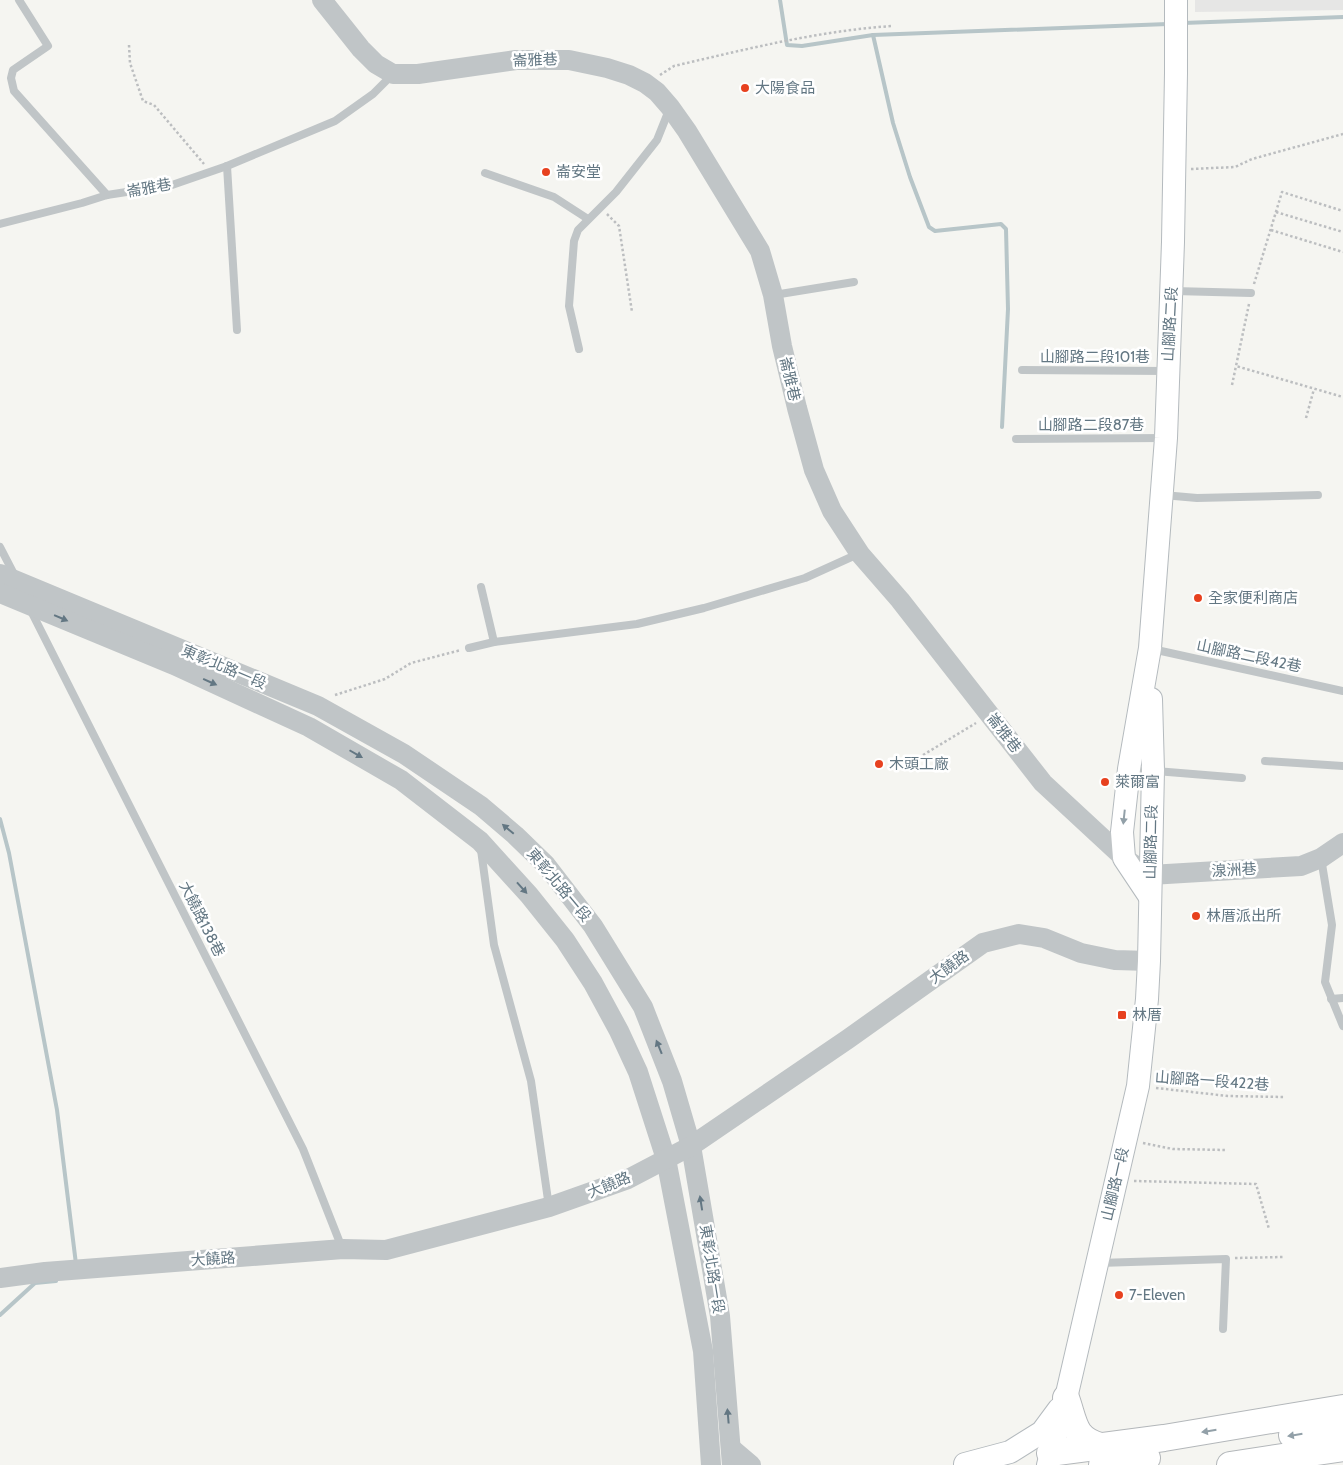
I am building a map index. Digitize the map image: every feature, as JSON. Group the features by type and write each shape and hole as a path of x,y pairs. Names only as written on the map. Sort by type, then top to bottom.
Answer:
{"highway":[{"path":"1066,1398 1078,1434 1101,1456"},
{"path":"1101,1456 1343,1408"},
{"path":"1049,1459 1101,1456 1343,1428"},
{"path":"1230,1465 1343,1448"}],"main road":[{"name":"山腳路二段","path":"1150,898 1153,770 1150,648 1166,438 1172,290 1176,0"},
{"name":"山腳路二段","path":"1150,648 1129,769 1122,832 1124,858 1150,898"},
{"name":"山腳路一段","path":"1049,1459 1066,1398 1138,1086 1150,961 1150,898"},
{"path":"963,1465 1010,1452 1042,1432 1066,1398"},
{"path":"963,1465 1049,1459"}],"street":[{"path":"322,0 361,49 376,64 392,74"},
{"name":"崙雅巷","path":"392,74 418,74 516,60 569,60 629,75 657,92 687,131 760,251 773,295 782,346 814,470 832,511 860,554 900,600 1043,783 1124,858"},
{"name":"東彰北路一段","path":"0,592 18,589 318,706 404,754 481,806 546,865 593,926 643,1007 672,1080 692,1146 720,1316 732,1456"},
{"name":"東彰北路一段","path":"18,589 174,665 309,726 400,780 480,841 529,895 565,940 593,983 619,1031 638,1072 666,1159 703,1351 709,1462"},
{"name":"湶洲巷","path":"1150,874 1301,866 1321,858 1343,843"},
{"path":"1124,858 1150,874"},
{"name":"大饒路","path":"0,1278 44,1272 343,1249 386,1250 549,1207 628,1179 692,1146 848,1039 982,943 1019,934 1044,938 1081,953 1115,960 1150,961"},
{"path":"732,1456 751,1465"}],"lane":[{"path":"19,0 48,46 13,70 11,78 14,91 107,195"},
{"name":"崙雅巷","path":"0,224 82,204 107,195 172,185 227,166 334,121 374,94 392,74"},
{"path":"579,349 569,306 574,241 578,230 616,192 656,140 670,107"},
{"path":"227,166 237,330"},
{"path":"485,173 554,197 588,219"},
{"path":"773,295 854,282"},
{"path":"1172,290 1251,293"},
{"name":"山腳路二段101巷","path":"1022,370 1168,372"},
{"name":"山腳路二段87巷","path":"1016,439 1166,438"},
{"path":"1161,495 1197,498 1318,495"},
{"name":"大饒路138巷","path":"0,547 18,589 303,1149 343,1249"},
{"path":"470,648 494,642 637,624 704,608 805,578 860,554"},
{"path":"481,587 494,642"},
{"name":"山腳路二段42巷","path":"1150,648 1343,691"},
{"path":"1265,761 1343,766"},
{"path":"1129,769 1242,778"},
{"path":"480,841 494,945 530,1081 549,1207"},
{"path":"1321,858 1328,891 1332,925 1324,982 1343,1026"},
{"path":"1331,999 1343,998"},
{"path":"1097,1263 1226,1259 1223,1329"}],"path":[{"path":"646,84 674,66 794,38 892,26"},
{"path":"129,45 130,63 143,101 154,105 210,171"},
{"path":"1174,170 1235,167 1252,159 1343,134"},
{"path":"1232,385 1251,293 1282,192 1343,211"},
{"path":"600,207 619,226 632,312"},
{"path":"1276,212 1343,232"},
{"path":"1271,230 1343,252"},
{"path":"1236,366 1343,397"},
{"path":"1306,418 1314,389"},
{"path":"336,695 385,679 411,663 470,648"},
{"path":"923,755 990,715"},
{"name":"山腳路一段422巷","path":"1138,1086 1228,1096 1284,1097"},
{"path":"1126,1139 1173,1149 1226,1150"},
{"path":"1116,1180 1256,1184 1269,1229"},
{"path":"1226,1259 1284,1257"}],"shaded area":[{"path":"1195,0 1343,0 1343,10 1195,12"}],"waterway":[{"path":"780,0 787,45 802,46 873,35 1168,24"},
{"path":"1183,23 1343,17"},
{"path":"873,35 893,123 910,177 929,227 935,231 1001,224 1006,229 1008,309 1002,427"},
{"path":"0,819 9,853 57,1110 76,1264"},
{"path":"0,1315 35,1283 56,1281"}],"place":[{"name":"大陽食品","path":"745,88"},
{"name":"崙安堂","path":"546,172"},
{"name":"全家便利商店","path":"1198,598"},
{"name":"木頭工廠","path":"879,764"},
{"name":"萊爾富","path":"1105,782"},
{"name":"林厝派出所","path":"1196,916"},
{"name":"林厝","path":"1122,1015"},
{"name":"7-Eleven","path":"1119,1295"}]}
